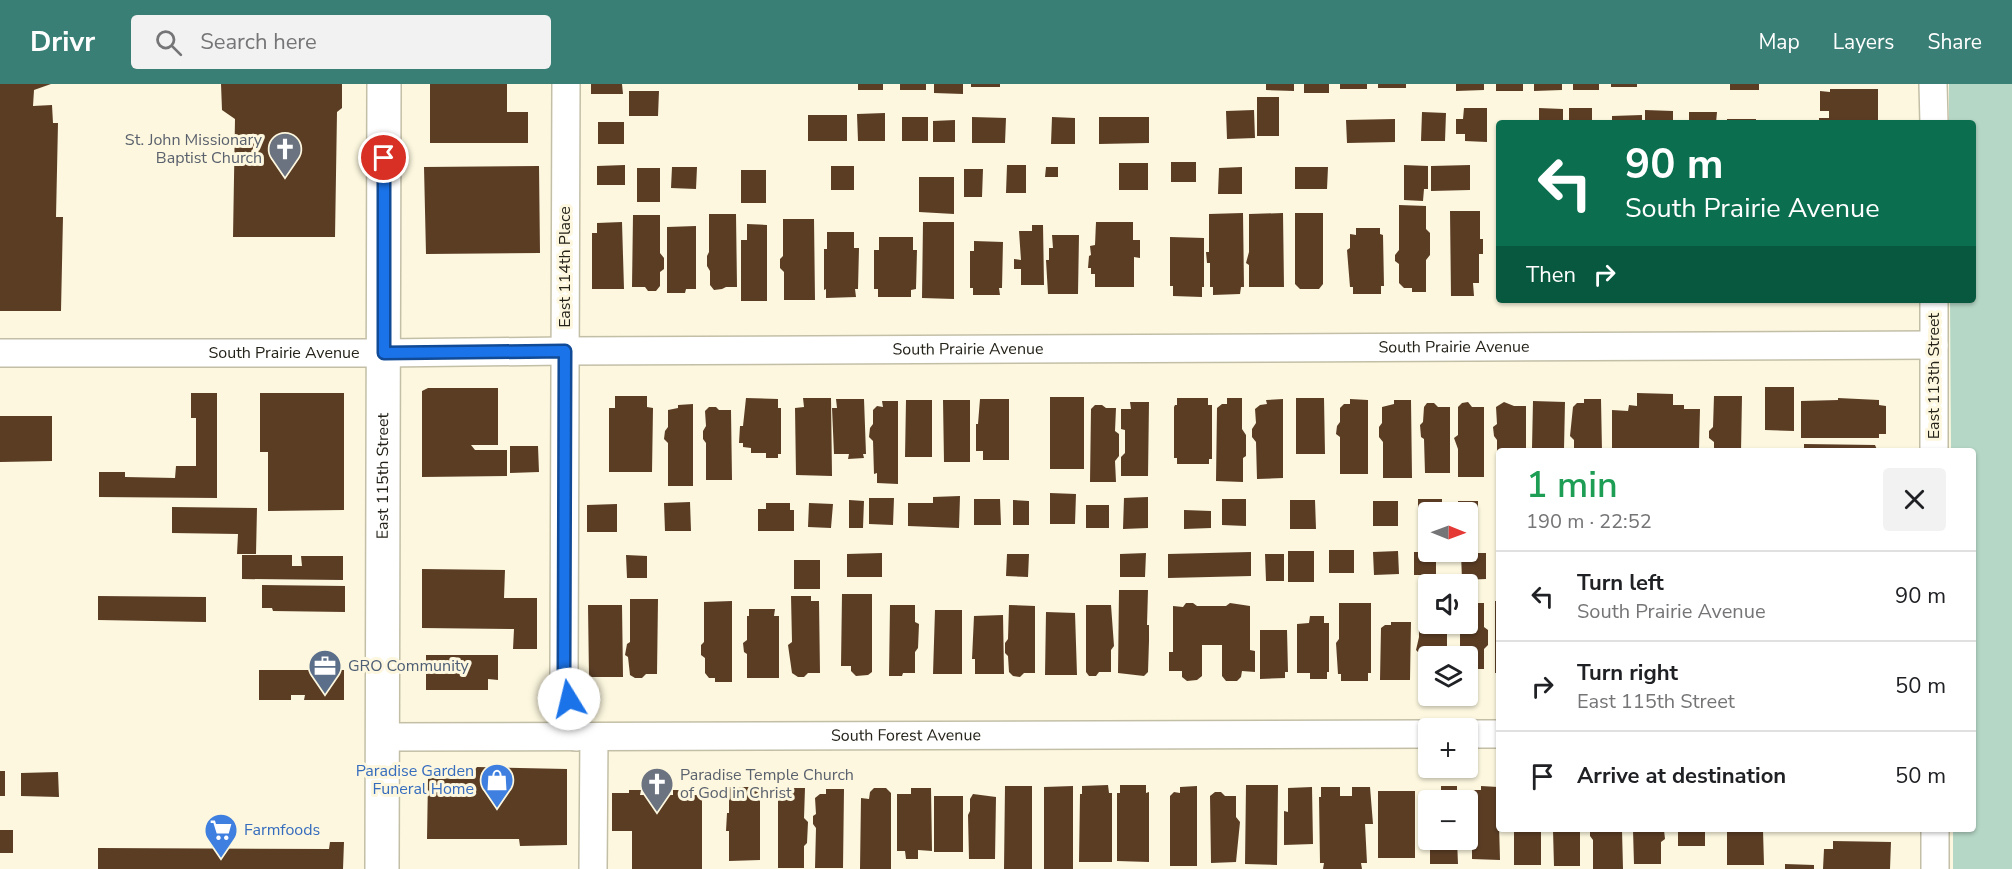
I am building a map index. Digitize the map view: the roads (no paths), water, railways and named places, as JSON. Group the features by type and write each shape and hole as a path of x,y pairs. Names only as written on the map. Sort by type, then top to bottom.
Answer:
{"street":[{"name":"East 115th Street","path":"382,869 384,84"},
{"name":"East 114th Place","path":"566,84 564,675 585,737 593,869"},
{"path":"1933,84 1934,120"},
{"name":"East 113th Street","path":"1934,303 1934,448"},
{"name":"South Prairie Avenue","path":"0,353 1934,345"},
{"name":"South Forest Avenue","path":"382,736 1418,734"},
{"path":"1478,734 1496,734"},
{"path":"1935,832 1935,869"}],"place":[{"name":"St. John Missionary Baptist Church","path":"285,178"},
{"name":"GRO Community","path":"325,695"},
{"name":"Paradise Garden Funeral Home","path":"497,809"},
{"name":"Paradise Temple Church of God in Christ","path":"657,813"},
{"name":"Farmfoods","path":"221,859"}]}
